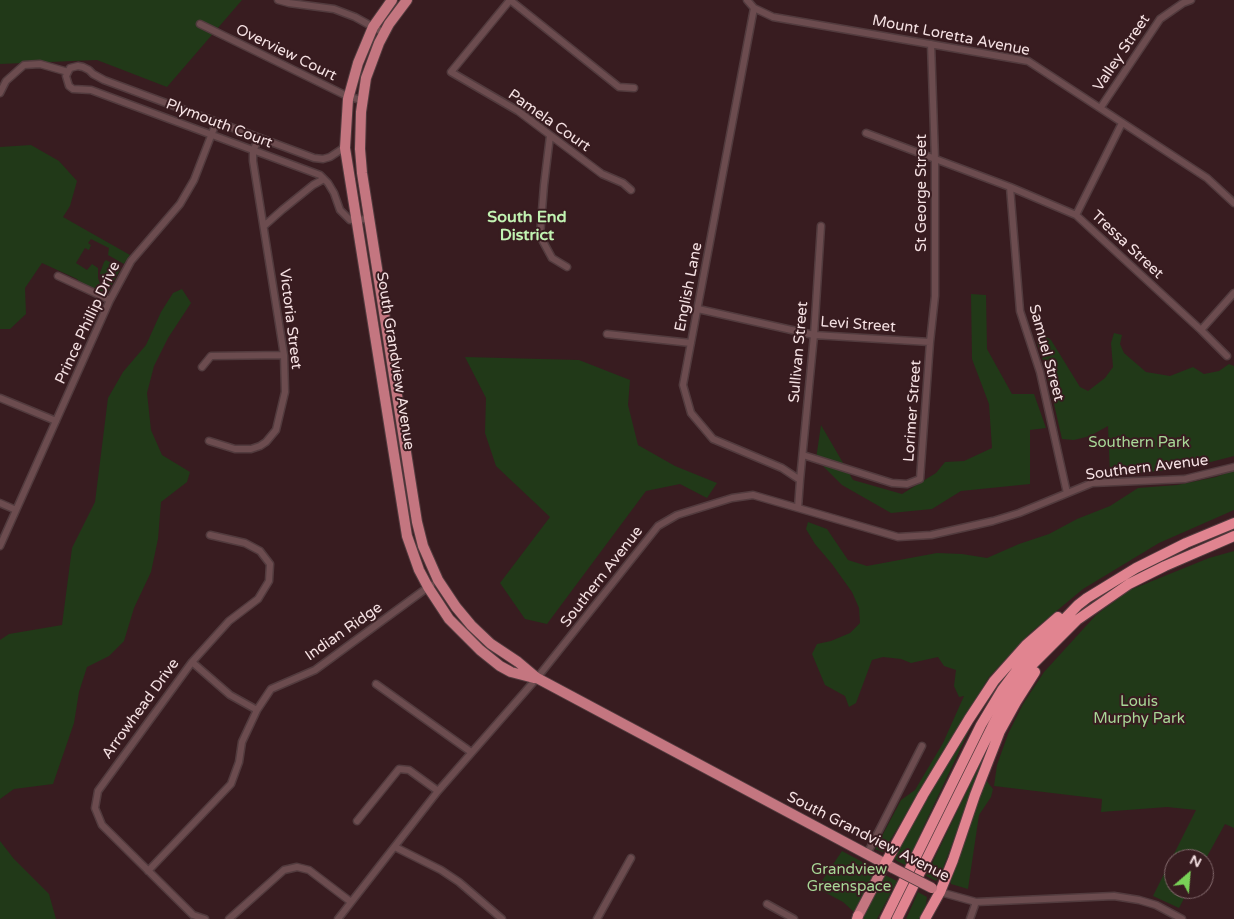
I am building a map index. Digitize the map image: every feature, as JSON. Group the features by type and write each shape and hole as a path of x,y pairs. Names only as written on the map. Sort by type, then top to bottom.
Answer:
{"highway":[{"path":"885,919 926,834 993,704 1024,662 1078,605 1100,589 1136,568 1234,522"},
{"path":"897,919 1002,707 1032,665 1078,620 1129,584 1234,536"},
{"path":"1198,551 1234,541"},
{"path":"889,866 923,795 994,681 1026,645 1072,606 1078,605"},
{"path":"925,919 936,890 953,860 974,795 1004,722 1032,677 1043,662 1066,638 1078,620"}],"main road":[{"name":"South Grandview Avenue","path":"392,0 373,27 364,46 349,97 344,146 354,220 408,536 419,570 449,619 480,650 511,672 537,678"},
{"name":"South Grandview Avenue","path":"407,0 389,24 370,66 362,93 360,149 419,530 438,580 471,625 491,644 518,662 537,678 936,890"},
{"path":"397,467 408,466"},
{"path":"857,917 889,866"}],"street":[{"path":"278,0 334,9 355,17 384,33"},
{"path":"510,0 619,87 634,88"},
{"name":"Pamela Court","path":"510,0 451,72 518,111 602,174 623,183 631,190"},
{"name":"Mount Loretta Avenue","path":"747,0 754,8 773,17 1028,60 1207,178 1234,203"},
{"name":"Valley Street","path":"1100,107 1160,18 1181,1 1191,0"},
{"name":"English Lane","path":"754,8 684,385 691,413 713,439 782,468 800,480"},
{"name":"Overview Court","path":"200,24 349,97 362,100"},
{"name":"St George Street","path":"930,342 935,296 935,159 931,44"},
{"name":"Plymouth Court","path":"0,93 6,81 24,65 40,64 68,72"},
{"name":"Plymouth Court","path":"324,178 91,90 73,89 69,86 66,76 70,68 83,67 104,80 216,123 322,159 330,157 344,146"},
{"name":"Prince Phillip Drive","path":"0,546 110,300 131,261 180,204 194,180 216,123"},
{"path":"1076,215 1122,123"},
{"name":"Tressa Street","path":"866,134 1010,187 1076,215 1227,356"},
{"path":"550,136 540,236 552,258 567,266"},
{"name":"Victoria Street","path":"209,440 235,449 251,449 260,446 276,430 285,392 284,355 253,161 253,151 259,138"},
{"path":"239,145 253,161"},
{"path":"344,146 360,149"},
{"path":"295,166 300,153"},
{"path":"264,226 324,178 334,193 340,210 350,220 370,219"},
{"name":"Samuel Street","path":"1010,187 1020,311 1040,372 1068,493"},
{"name":"Sullivan Street","path":"800,480 814,335 821,226"},
{"path":"58,276 110,300"},
{"path":"1200,330 1234,294"},
{"name":"Levi Street","path":"698,309 814,335 930,342"},
{"path":"607,334 691,343"},
{"name":"Lorimer Street","path":"803,455 892,483 907,484 920,479 930,342"},
{"path":"202,367 211,356 284,355"},
{"path":"0,398 56,422"},
{"name":"Southern Avenue","path":"338,919 438,791 537,678 658,526 677,515 732,498 753,495 898,537 923,536 993,521 1019,513 1092,483 1184,479 1234,467"},
{"path":"798,508 800,480"},
{"path":"0,504 16,510"},
{"name":"Arrowhead Drive","path":"204,919 193,914 102,825 95,808 98,790 192,662 229,621 258,599 269,580 270,564 260,551 245,543 210,535"},
{"name":"Indian Ridge","path":"148,871 231,784 239,762 242,742 257,710 271,689 315,670 438,580"},
{"path":"192,662 230,695 257,710"},
{"path":"376,684 471,752"},
{"path":"867,854 922,746"},
{"path":"357,821 399,769 409,770 438,791"},
{"path":"395,847 441,870 459,882 502,919"},
{"path":"597,919 631,858"},
{"path":"229,919 284,870 297,867 309,870 351,902"},
{"name":"South Grandview Avenue","path":"936,890 976,902 1114,896 1139,900 1182,919"},
{"path":"970,919 976,902"},
{"path":"767,904 794,919"}],"green space":[{"path":"0,0 242,0 167,87 97,60 0,64"},
{"path":"31,145 59,161 77,181 70,206 63,217 130,255 124,264 108,255 109,248 91,239 88,243 91,245 89,250 85,248 76,263 87,270 92,264 98,268 98,278 103,292 98,293 80,284 77,279 42,263 25,288 26,314 10,329 0,329 0,147"},
{"path":"106,260 121,268 108,292 100,273"},
{"path":"182,289 191,303 168,338 154,366 147,393 151,430 162,455 190,472 187,482 161,502 158,539 151,572 134,608 124,641 109,656 87,667 79,692 74,723 53,784 14,789 0,799 0,640 9,634 62,625 72,548 95,502 108,398 123,372 146,345 161,312 173,293"},
{"path":"971,294 986,295 987,349 1012,394 1034,394 1046,428 1030,430 1030,484 961,491 932,509 891,513 842,485 816,459 821,425 853,480 902,494 936,473 945,462 964,461 992,448 989,404 972,359"},
{"name":"Southern Park","path":"1114,333 1122,335 1120,344 1124,353 1146,372 1170,376 1193,367 1204,374 1219,371 1229,364 1234,366 1234,456 1167,470 1110,474 1108,426 1090,436 1074,440 1062,439 1046,369 1037,343 1037,336 1042,334 1051,340 1080,387 1088,391 1105,378 1113,367 1111,343"},
{"path":"465,357 579,360 630,380 628,405 638,445 675,466 717,483 707,498 680,484 646,491 547,624 525,619 500,583 550,517 496,466 485,433 486,398"},
{"path":"1234,470 1234,510 1159,543 1083,589 1030,633 989,677 883,852 875,849 901,800 915,790 943,743 964,696 959,697 954,686 956,670 944,666 938,657 911,663 901,659 883,657 872,660 856,703 849,707 845,696 825,685 812,654 817,644 831,641 850,633 860,623 859,608 852,592 815,544 806,529 808,522 827,529 848,560 867,566 937,553 987,558 1019,544 1049,534 1077,519 1110,506 1138,488 1177,485 1216,477"},
{"name":"Louis Murphy Park","path":"1234,551 1234,828 1225,824 1211,849 1176,849 1196,810 1167,807 1101,812 1102,799 994,786 997,765 1008,734 1023,704 1044,672 1096,615 1130,590 1209,558"},
{"path":"976,716 907,866 897,861 893,856"},
{"path":"983,757 985,757 940,876 936,881 926,876"},
{"path":"986,780 993,789 991,797 979,815 968,889 951,884 950,878"},
{"path":"0,841 14,859 49,894 56,919 0,919"},
{"name":"Grandview Greenspace","path":"842,851 870,866 873,872 854,912 843,902 817,888"},
{"path":"883,874 897,881 877,919 861,919"},
{"name":"Louis Murphy Park","path":"1164,874 1164,899 1184,899 1179,908 1153,896"},
{"path":"918,892 927,897 926,905 919,919 906,919"}],"district":[{"name":"South End District","path":"527,227"}]}
